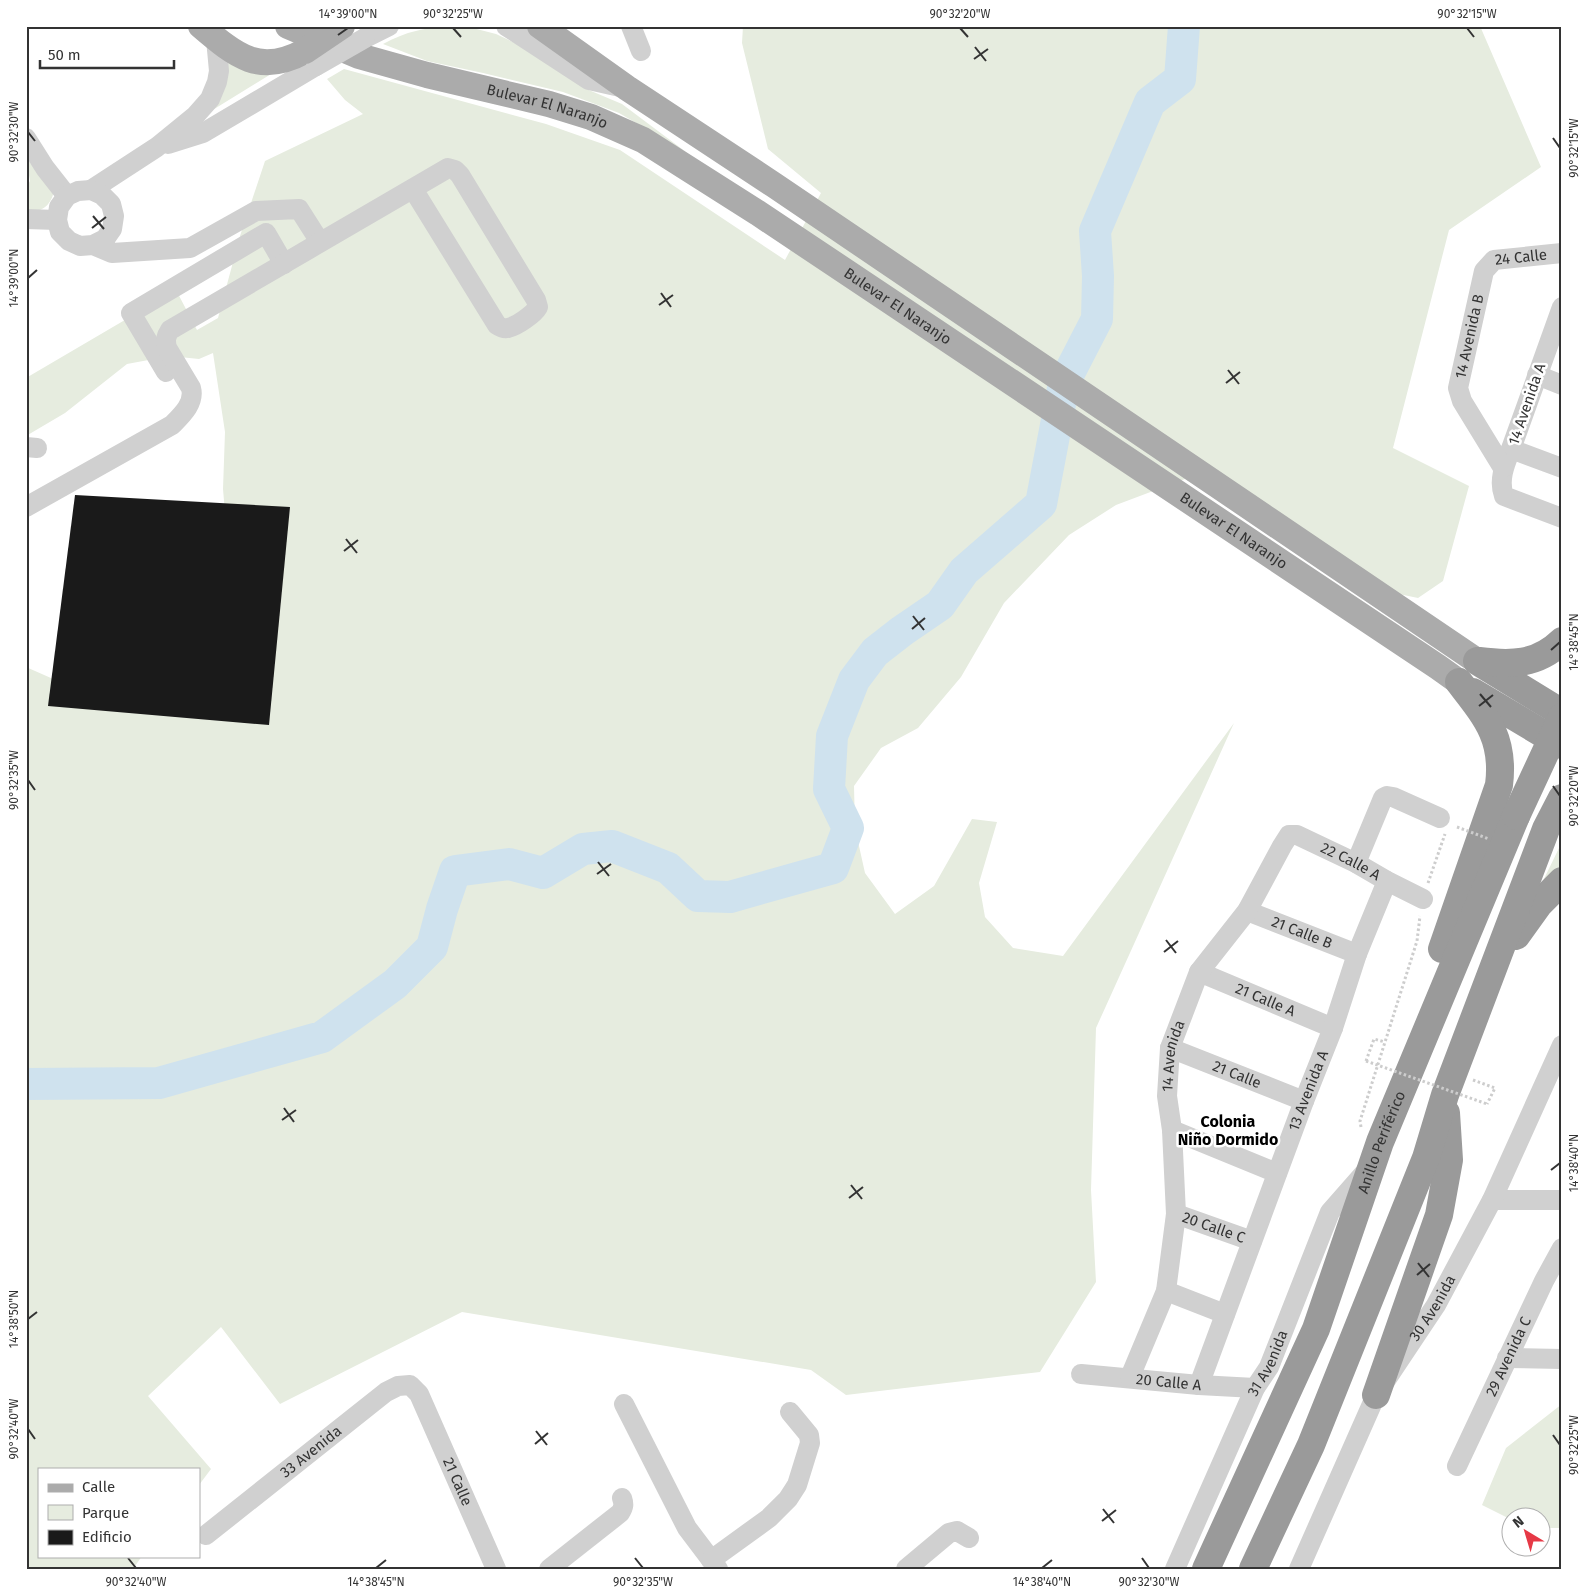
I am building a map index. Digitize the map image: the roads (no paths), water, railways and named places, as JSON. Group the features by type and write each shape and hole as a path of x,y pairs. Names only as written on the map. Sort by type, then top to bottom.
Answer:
{"highway":[{"path":"1477,661 1504,664 1525,662 1536,658 1562,642"},
{"path":"1477,661 1562,713"},
{"path":"1449,674 1480,697 1562,745"},
{"path":"1409,1072 1426,996 1499,785 1501,772 1499,748 1490,724 1449,674"},
{"name":"Anillo Periférico","path":"1206,1569 1316,1329 1380,1142 1516,816 1562,718"},
{"path":"1253,1569 1311,1445 1426,1158 1445,1094 1546,829 1562,798"},
{"path":"1494,966 1539,904 1562,881"},
{"path":"1376,1395 1439,1215 1449,1160 1445,1094"}],"main road":[{"name":"Bulevar El Naranjo","path":"288,26 359,56 427,76 549,104 591,117 643,140 758,214 1449,674"},
{"path":"208,32 224,46 240,56 262,62 311,58 342,26"},
{"name":"Bulevar El Naranjo","path":"540,26 627,88 1477,661"}],"street":[{"path":"157,148 203,133 311,58 365,38 389,26"},
{"path":"506,26 589,80 627,88"},
{"path":"631,26 641,51"},
{"path":"90,190 157,148 195,116 210,99 219,71 208,32"},
{"path":"26,138 44,168 67,196"},
{"path":"26,507 172,425 188,408 193,395 191,388 167,348 166,336 170,330 448,168 455,170 460,175 536,300 538,307 535,313 509,328 497,325 413,189"},
{"path":"78,190 90,190 102,195 111,204 114,216 112,229 105,239 93,245 80,246 69,241 60,232 57,220 59,207 67,196 78,190"},
{"path":"93,245 112,253 190,248 256,211 299,209 320,242"},
{"path":"26,219 57,220"},
{"path":"188,408 131,313 266,233 284,264"},
{"name":"24 Calle","path":"1484,271 1494,260 1562,253"},
{"name":"14 Avenida B","path":"1484,271 1458,388 1462,400 1503,468"},
{"name":"14 Avenida A","path":"1562,307 1503,468 1502,491 1504,496 1562,518"},
{"path":"1537,375 1562,385"},
{"path":"1511,449 1562,468"},
{"path":"1356,863 1380,802 1387,796 1393,797 1448,824"},
{"name":"22 Calle A","path":"1282,846 1289,835 1297,835 1356,863 1423,899"},
{"name":"14 Avenida","path":"1130,1377 1166,1291 1176,1214 1172,1130 1167,1096 1170,1048 1199,972 1247,911 1282,846"},
{"name":"13 Avenida A","path":"1199,1385 1224,1314 1333,1028 1357,954 1387,881"},
{"name":"21 Calle B","path":"1247,911 1357,954"},
{"name":"21 Calle A","path":"1199,972 1333,1028"},
{"name":"30 Avenida","path":"1299,1569 1376,1395 1436,1305 1492,1200 1562,1045"},
{"name":"21 Calle","path":"1170,1048 1304,1101"},
{"path":"1172,1130 1277,1173"},
{"name":"31 Avenida","path":"1175,1569 1255,1388 1269,1367 1330,1212 1372,1164"},
{"path":"1492,1200 1562,1200"},
{"name":"20 Calle C","path":"1176,1214 1252,1241"},
{"name":"29 Avenida C","path":"1457,1466 1507,1358 1553,1281 1562,1248"},
{"path":"1166,1291 1224,1314"},
{"path":"1507,1358 1562,1359"},
{"name":"20 Calle A","path":"1081,1374 1130,1377 1199,1385 1255,1388"},
{"name":"33 Avenida","path":"206,1535 386,1392 398,1386 410,1385 419,1394"},
{"name":"21 Calle","path":"419,1394 496,1569"},
{"path":"624,1404 687,1528 714,1564 769,1518 788,1499 796,1485 810,1443 809,1435 790,1412"},
{"path":"550,1569 620,1513 624,1503 622,1498"},
{"path":"906,1569 949,1532 957,1531 969,1538"}],"waterway":[{"path":"26,1084 159,1083 322,1037 395,984 432,947 455,871 509,864 543,873 583,849 612,846 668,868 698,896 730,897 833,868 848,828 829,789 832,736 854,680 875,652 940,605 964,571 1041,504 1064,383 1097,319 1098,276 1095,231 1150,102 1180,79 1184,26"}],"district":[{"name":"Colonia Niño Dormido","path":"1228,1130"}]}
